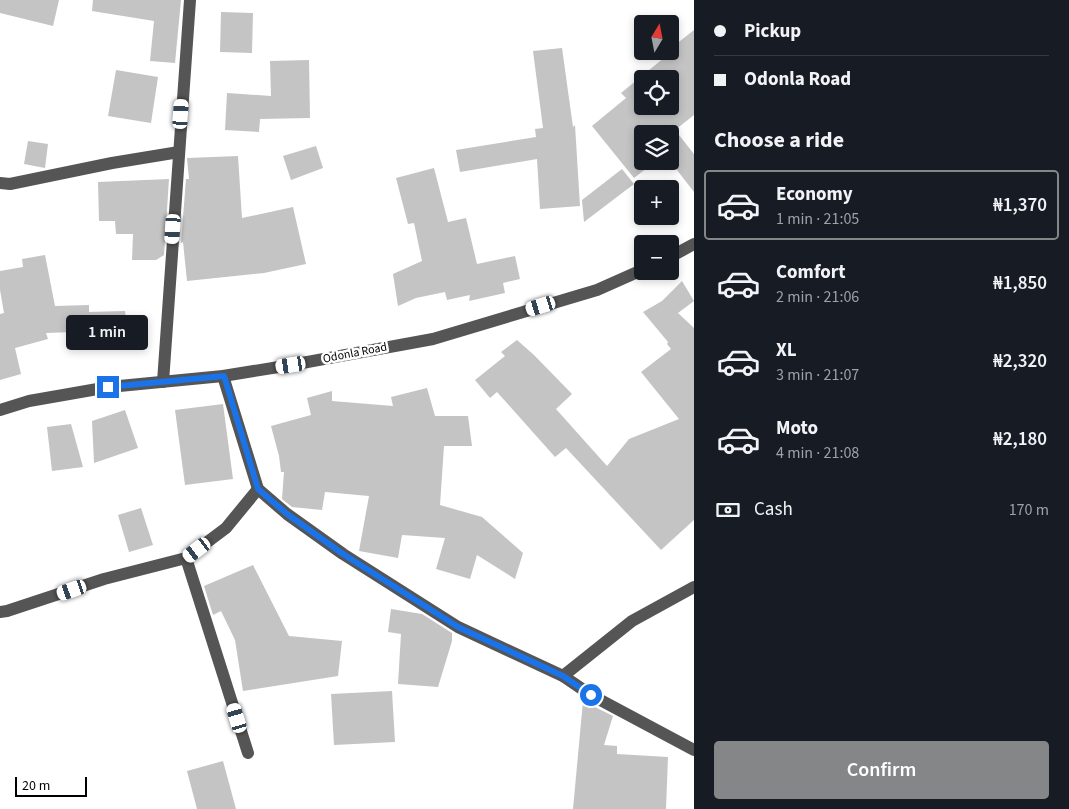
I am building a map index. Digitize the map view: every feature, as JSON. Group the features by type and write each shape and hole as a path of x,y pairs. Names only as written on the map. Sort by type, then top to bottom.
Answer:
{"street":[{"path":"163,382 190,0"},
{"path":"0,183 10,184 112,163 179,152"},
{"path":"679,252 694,244"},
{"name":"Odonla Road","path":"0,410 29,401 108,387 224,376 433,339 596,290 634,273"},
{"path":"224,376 258,489 287,514 343,554 458,627 563,676 591,695 694,750"},
{"path":"0,612 7,612 104,579 186,558 226,528 258,489"},
{"path":"186,558 248,754"},
{"path":"563,676 632,622 694,587"}],"building":[{"path":"0,0 59,0 53,26 0,13"},
{"path":"93,0 181,0 175,63 150,61 154,21 92,11"},
{"path":"221,12 253,13 252,53 220,52"},
{"path":"694,30 694,115 679,127 679,125 634,125 634,170 644,170 634,178 592,126 626,98 621,93 634,82 634,115 679,115 679,70 649,70 661,60 679,60 679,42"},
{"path":"562,48 573,127 575,125 580,206 540,209 537,159 460,172 456,150 536,137 535,129 543,128 533,51"},
{"path":"309,60 310,118 260,119 259,132 225,130 227,93 271,96 270,61"},
{"path":"116,70 158,77 151,123 108,116"},
{"path":"679,135 694,154 694,192 677,170 679,170"},
{"path":"28,141 48,144 45,168 24,164"},
{"path":"316,146 323,168 291,180 283,156"},
{"path":"238,156 242,218 293,207 306,264 264,273 187,281 183,242 181,243 186,179 189,179 187,158"},
{"path":"434,168 448,222 466,218 477,264 515,256 520,279 503,283 505,293 469,301 470,295 447,300 445,292 416,298 398,306 393,274 422,261 414,223 408,224 396,178"},
{"path":"622,169 634,184 584,222 582,200"},
{"path":"169,179 164,255 156,260 132,260 133,234 116,234 115,221 99,221 98,182"},
{"path":"45,255 55,306 89,305 89,312 125,311 126,318 109,323 110,337 87,337 87,329 74,332 46,333 48,339 15,348 21,374 0,380 0,314 4,313 0,290 0,271 23,267 22,259"},
{"path":"682,281 694,301 678,313 694,328 694,520 661,550 566,448 555,457 497,392 490,398 475,380 505,356 501,352 517,340 572,394 556,409 607,466 629,439 679,419 641,372 671,349 667,344 668,342 643,312 662,301"},
{"path":"427,388 435,416 468,416 472,446 444,446 440,505 482,517 523,553 515,579 477,555 470,579 436,569 445,538 402,535 398,558 359,551 369,496 325,492 322,510 292,507 282,499 284,472 281,472 271,426 311,415 307,398 332,391 332,401 393,406 391,397"},
{"path":"223,404 233,479 185,485 175,410"},
{"path":"125,410 138,448 94,463 92,421"},
{"path":"71,424 83,467 52,471 47,427"},
{"path":"141,508 153,545 129,552 118,515"},
{"path":"253,565 289,636 342,641 338,676 243,691 235,640 221,611 213,615 204,586"},
{"path":"391,609 422,614 452,633 452,641 438,687 398,684 401,634 388,632"},
{"path":"392,691 395,742 334,745 331,694"},
{"path":"583,701 613,716 604,745 617,746 617,754 668,757 666,809 573,809"},
{"path":"223,761 236,809 197,809 187,771"}],"route":[{"path":"108,387 224,376 258,489 287,514 343,554 458,627 563,676 591,695"}]}
